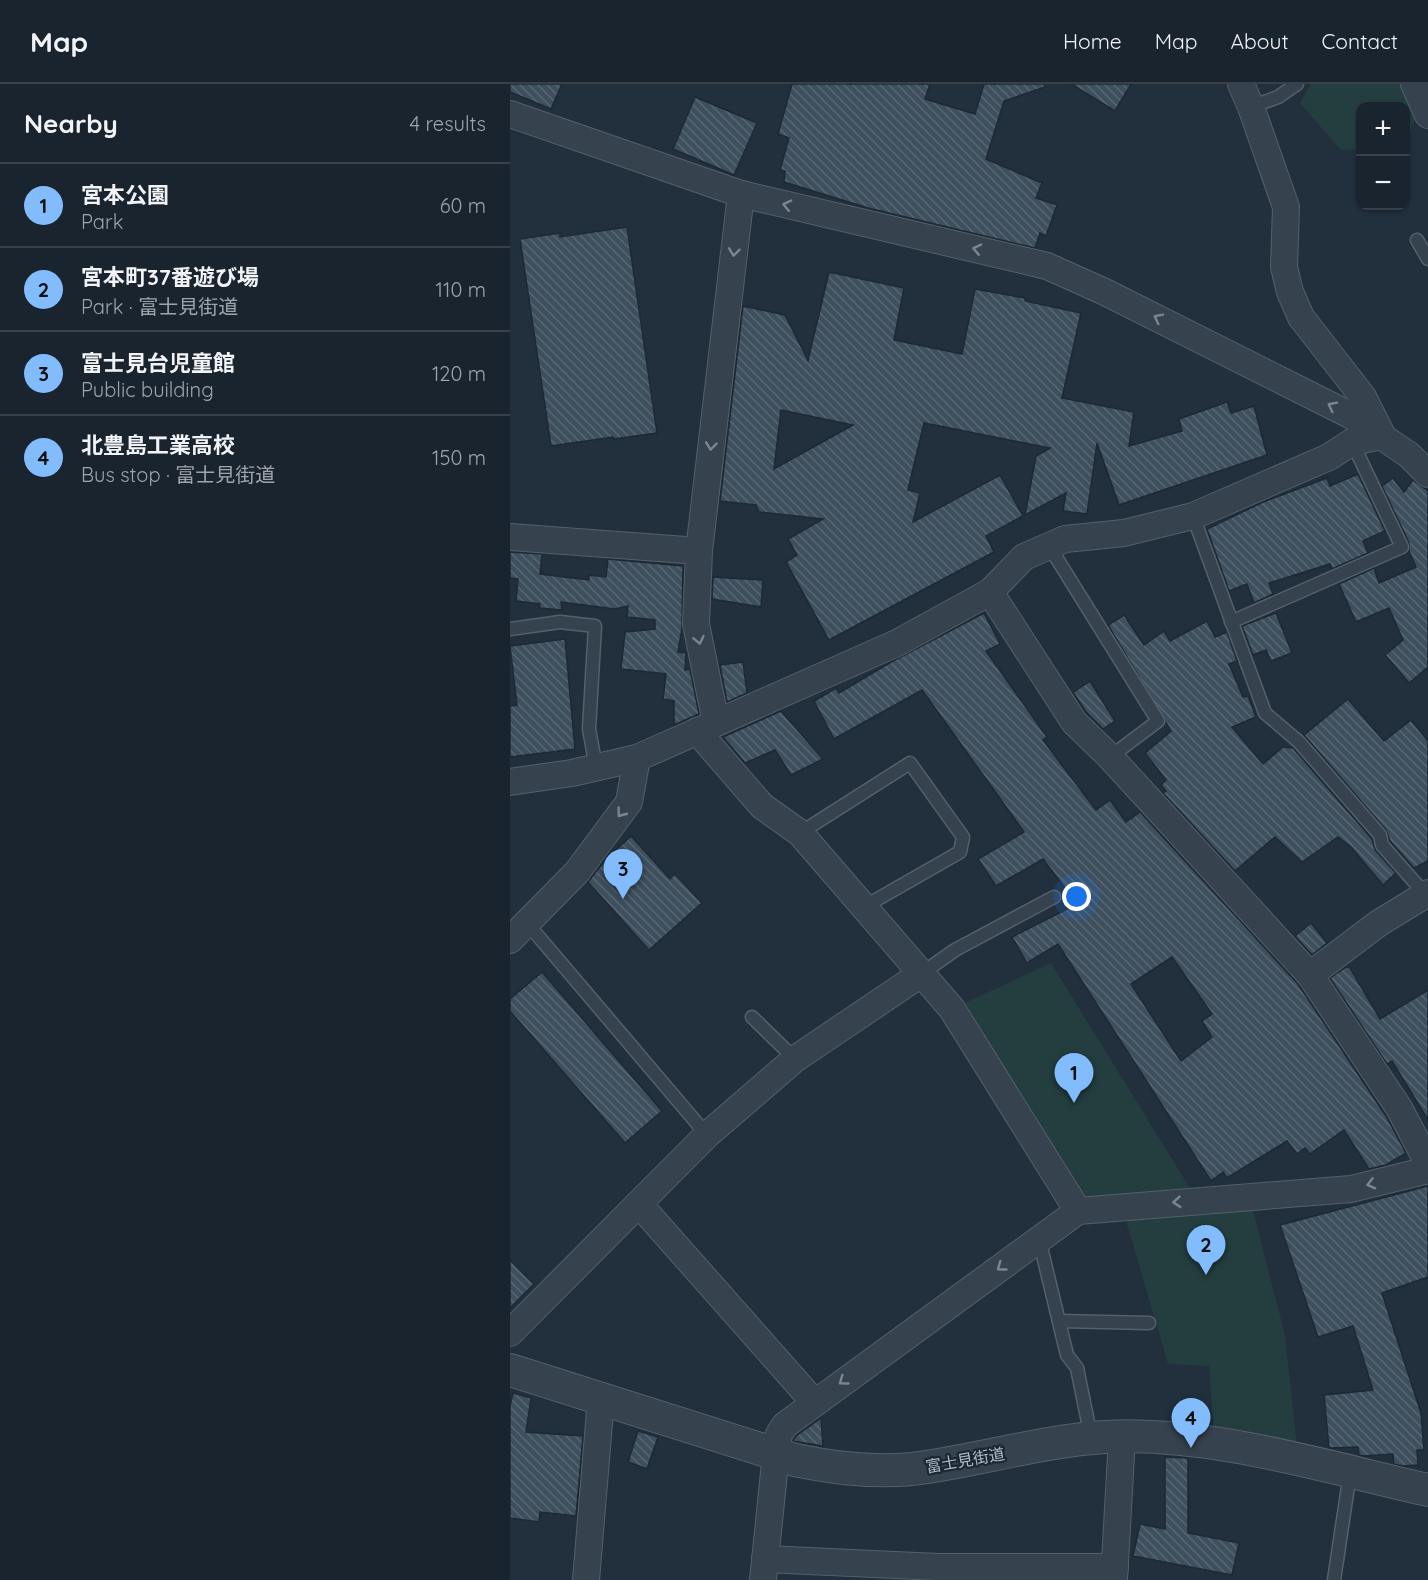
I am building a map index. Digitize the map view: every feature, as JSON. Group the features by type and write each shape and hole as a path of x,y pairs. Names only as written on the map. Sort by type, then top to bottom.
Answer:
{"street":[{"path":"1414,84 1428,116"},
{"path":"1246,95 1286,207 1284,267 1290,292 1302,317 1363,397 1382,436"},
{"path":"510,114 741,194 1047,266 1105,292 1340,410 1382,436 1418,450 1428,474"},
{"path":"741,194 699,551 696,624 707,727 762,806 800,833 862,908 952,1009 1078,1211"},
{"path":"510,782 637,758 897,643 990,592 1024,557 1065,539 1124,533 1193,516 1329,458 1352,442 1382,436"},
{"path":"510,537 699,551"},
{"path":"990,592 1074,722 1110,757 1310,975 1399,1108 1428,1163"},
{"path":"518,931 577,872 629,802 637,758"},
{"path":"1310,975 1379,923 1427,894"},
{"path":"510,1333 707,1135 795,1059 921,974"},
{"path":"1122,1437 1115,1573 938,1567 764,1569 778,1434 784,1425 1078,1211 1351,1189 1428,1170"},
{"path":"639,1203 814,1402"},
{"name":"富士見街道","path":"510,1370 776,1453 830,1467 893,1470 1091,1438 1122,1437 1185,1441 1239,1448 1428,1490"},
{"path":"586,1580 601,1399"}],"lane":[{"path":"1246,95 1278,97 1297,84"},
{"path":"1417,240 1428,259"},
{"path":"1231,622 1402,547 1352,442"},
{"path":"1193,516 1265,713 1299,742 1380,835 1382,845 1427,894"},
{"path":"1049,546 1158,721 1110,757"},
{"path":"510,628 560,622 595,626 589,729 596,767"},
{"path":"800,833 910,763 963,837 960,852 862,908"},
{"path":"921,974 955,950 1054,897"},
{"path":"518,931 707,1135"},
{"path":"752,1017 795,1059"},
{"path":"1039,1239 1067,1355 1077,1368 1091,1438"},
{"path":"1059,1321 1149,1323"},
{"path":"1334,1580 1350,1473"}],"green space":[{"path":"1311,84 1406,84 1417,113 1410,133 1410,102 1356,102 1356,149 1341,150 1300,103"},
{"path":"1051,963 1196,1198 1078,1211 952,1009"},
{"path":"1251,1203 1285,1335 1298,1454 1214,1436 1209,1366 1168,1364 1124,1214"}],"building":[{"path":"510,84 562,84 551,109 510,92"},
{"path":"792,84 930,84 925,99 975,114 984,84 1044,84 1045,87 1004,101 986,159 1042,183 1036,198 1057,205 1046,236 1040,233 1035,248 868,208 784,182 785,171 780,170 789,138 778,134"},
{"path":"1071,84 1131,84 1115,111"},
{"path":"695,97 757,123 734,175 673,149"},
{"path":"627,227 657,433 551,446 520,239 560,233 560,237"},
{"path":"829,272 904,288 894,340 962,354 975,289 1025,298 1025,301 1081,313 1062,398 1134,412 1129,446 1182,431 1179,419 1227,402 1231,413 1254,406 1267,455 1119,505 1097,443 1087,514 1063,511 1066,493 1025,515 1036,456 1050,448 924,423 908,490 920,493 913,522 1000,475 1023,516 986,536 994,552 829,640 786,562 797,555 788,539 823,519 759,512 756,505 720,501 743,306 785,315 808,360","holes":["781,410 853,425 774,469"]},
{"path":"1358,474 1385,531 1363,541 1368,553 1332,569 1330,564 1269,583 1273,594 1254,603 1247,584 1229,591 1207,529 1263,502 1327,478 1330,486"},
{"path":"1393,478 1404,492 1413,480 1428,491 1428,667 1409,683 1385,655 1403,640 1389,608 1356,622 1339,584 1374,568 1379,583 1416,567 1409,551 1409,543 1382,486"},
{"path":"510,552 542,554 540,574 589,580 589,575 606,577 608,559 683,566 682,628 678,652 686,653 685,670 690,669 699,714 674,725 674,701 663,699 666,674 621,669 625,632 655,629 655,620 627,617 628,606 615,609 561,602 562,610 539,608 540,604 516,601 518,579 510,578"},
{"path":"713,577 763,580 761,607 712,599"},
{"path":"984,613 1000,644 986,651 1047,737 1043,740 1096,810 1110,800 1126,822 1140,812 1298,984 1386,1116 1406,1153 1386,1165 1369,1169 1344,1130 1310,1154 1305,1148 1297,1154 1287,1141 1227,1178 1223,1172 1211,1181 1058,944 1027,963 1012,937 1077,904 1043,859 996,886 978,859 1024,832 922,690 834,739 814,701 836,688 839,693 891,662","holes":["1172,957 1212,1014 1202,1021 1212,1037 1181,1061 1131,984"]},
{"path":"1276,613 1292,653 1271,661 1266,650 1253,655 1242,626"},
{"path":"1124,615 1144,645 1164,631 1170,641 1207,621 1215,637 1227,632 1237,661 1229,664 1243,697 1248,696 1256,717 1232,727 1263,764 1283,747 1293,748 1372,839 1375,850 1396,873 1383,885 1351,847 1338,837 1302,862 1275,837 1235,871 1163,793 1166,791 1161,785 1166,780 1145,753 1171,731 1108,625"},
{"path":"565,639 575,749 510,757 510,706 517,705 510,646"},
{"path":"743,662 747,693 727,702 720,665"},
{"path":"1090,681 1115,721 1103,729 1086,712 1073,692"},
{"path":"1348,699 1384,741 1411,720 1428,741 1428,861 1414,868 1390,841 1386,830 1304,735"},
{"path":"781,711 823,759 791,775 775,750 745,763 723,737"},
{"path":"631,836 670,879 675,874 702,903 649,950 588,882 605,860"},
{"path":"1311,923 1327,943 1312,955 1295,936"},
{"path":"1346,967 1350,968 1380,1019 1428,990 1428,1120 1392,1061 1387,1064 1330,978"},
{"path":"542,972 662,1111 625,1143 510,1011 510,999"},
{"path":"1428,1186 1428,1277 1382,1293 1421,1413 1424,1450 1417,1450 1418,1465 1403,1466 1394,1464 1393,1454 1363,1456 1359,1455 1358,1447 1329,1448 1324,1395 1373,1390 1353,1326 1318,1337 1280,1225"},
{"path":"510,1260 534,1284 510,1308"},
{"path":"513,1393 531,1398 526,1432 583,1436 576,1516 540,1512 539,1522 510,1518 510,1406"},
{"path":"821,1418 823,1446 793,1441 796,1436"},
{"path":"638,1431 658,1437 647,1469 628,1462"},
{"path":"1165,1457 1188,1458 1188,1533 1239,1543 1232,1575 1133,1556 1140,1524 1165,1529"}],"place":[{"name":"富士見台児童館","path":"623,899"},
{"name":"宮本公園","path":"1074,1103"},
{"name":"宮本町37番遊び場","path":"1206,1275"},
{"name":"北豊島工業高校","path":"1191,1448"}]}
